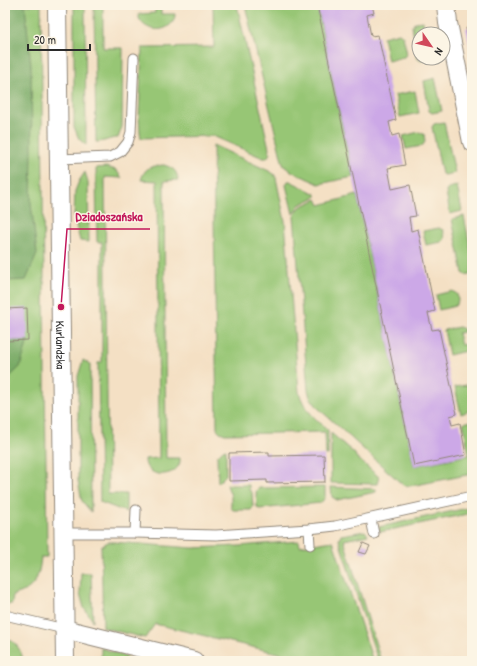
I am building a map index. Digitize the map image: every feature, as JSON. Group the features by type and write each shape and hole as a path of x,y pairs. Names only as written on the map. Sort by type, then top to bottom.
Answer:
{"street":[{"name":"Kurlandzka","path":"57,5 65,661"},
{"path":"446,5 448,23 472,142"},
{"path":"64,629 147,655 194,661"}],"lane":[{"path":"59,159 110,157 120,152 128,142 131,132 134,58"},
{"path":"63,533 216,535 309,530 370,519 472,496"},
{"path":"136,510 136,533"},
{"path":"370,519 374,534"},
{"path":"309,530 310,545"},
{"path":"5,615 64,629"}],"green space":[{"path":"5,5 41,5 47,557 41,557 39,571 34,582 26,590 13,595 12,604 5,604"},
{"path":"5,5 25,5 31,66 31,203 37,254 26,280 5,281"},
{"path":"74,5 85,5 86,145 79,139 74,127"},
{"path":"94,5 103,5 103,48 123,48 122,127 118,138 96,142"},
{"path":"155,5 161,5 161,14 175,14 175,18 169,26 155,29 146,27 140,20 138,14 155,13"},
{"path":"213,5 237,5 270,153 267,158 263,158 213,136 141,138 139,117 142,48 214,47"},
{"path":"245,5 317,5 353,177 319,184 285,167 282,161"},
{"path":"423,21 424,26 412,26 415,22"},
{"path":"399,33 403,36 407,54 404,57 388,61 383,37"},
{"path":"435,78 442,111 432,113 429,111 424,81"},
{"path":"415,91 419,113 400,117 395,95"},
{"path":"444,122 455,173 445,175 442,174 432,127 434,124"},
{"path":"419,132 424,134 425,142 422,146 406,149 403,136"},
{"path":"213,145 269,171 274,174 276,178 285,221 299,392 307,409 328,430 328,455 326,455 325,432 225,434 217,429"},
{"path":"164,165 174,170 177,174 178,180 164,181 166,458 180,458 180,460 179,465 175,470 165,474 159,474 149,470 145,459 159,458 157,181 141,180 144,172 149,168"},
{"path":"106,167 116,170 122,178 105,177 108,494 126,494 126,512 100,502 98,363 102,362 102,242 97,242 96,168"},
{"path":"85,172 88,182 89,242 80,241 74,217 75,191"},
{"path":"288,181 316,194 316,197 299,205 293,214 286,185"},
{"path":"457,186 462,211 450,214 446,192 448,188"},
{"path":"357,195 414,466 469,455 463,423 472,421 472,474 416,485 403,485 318,408 310,397 308,390 294,216 300,207 317,199 320,205"},
{"path":"464,216 472,257 472,273 466,275 463,273 452,219"},
{"path":"439,228 443,230 445,238 442,242 426,245 423,231"},
{"path":"452,291 457,294 458,301 455,306 439,310 436,295"},
{"path":"5,316 6,341 28,340 20,367 5,381"},
{"path":"459,327 464,329 464,332 458,333 461,345 467,344 468,348 466,351 449,355 444,330"},
{"path":"83,360 90,364 91,512 82,501 78,481 78,376"},
{"path":"472,384 472,410 461,414 455,387"},
{"path":"331,433 379,477 377,484 331,483"},
{"path":"226,449 226,475 218,483 217,456"},
{"path":"227,485 249,485 249,490 252,492 253,507 251,510 233,510 231,508 231,496"},
{"path":"325,487 325,497 321,503 259,509 257,507 256,492 259,488"},
{"path":"331,487 376,489 376,492 337,500 332,497"},
{"path":"472,507 472,513 380,532 379,527"},
{"path":"365,531 368,535 344,540 381,661 378,661 339,540 341,535"},
{"path":"299,541 300,546 333,541 373,661 311,661 155,624 145,638 103,627 101,546 108,542 193,548"},
{"path":"81,573 91,573 93,621 84,608 80,593"},
{"path":"5,637 17,646 23,661 5,661"},
{"path":"101,648 126,656 132,661 101,661"}],"building":[{"path":"317,5 372,5 374,13 367,15 371,36 378,35 396,120 389,122 392,136 399,134 405,165 388,168 392,189 410,185 416,216 409,217 411,231 418,229 435,311 428,313 432,330 439,329 457,414 450,416 452,425 460,423 466,455 414,466"},
{"path":"472,27 472,54 471,54 466,28"},
{"path":"27,308 28,340 6,341 5,309"},
{"path":"269,452 269,456 324,455 325,482 267,483 267,480 229,481 229,453"},
{"path":"363,543 370,546 366,554 359,552"}],"place":[{"name":"Dziadoszańska","path":"61,307"}]}
